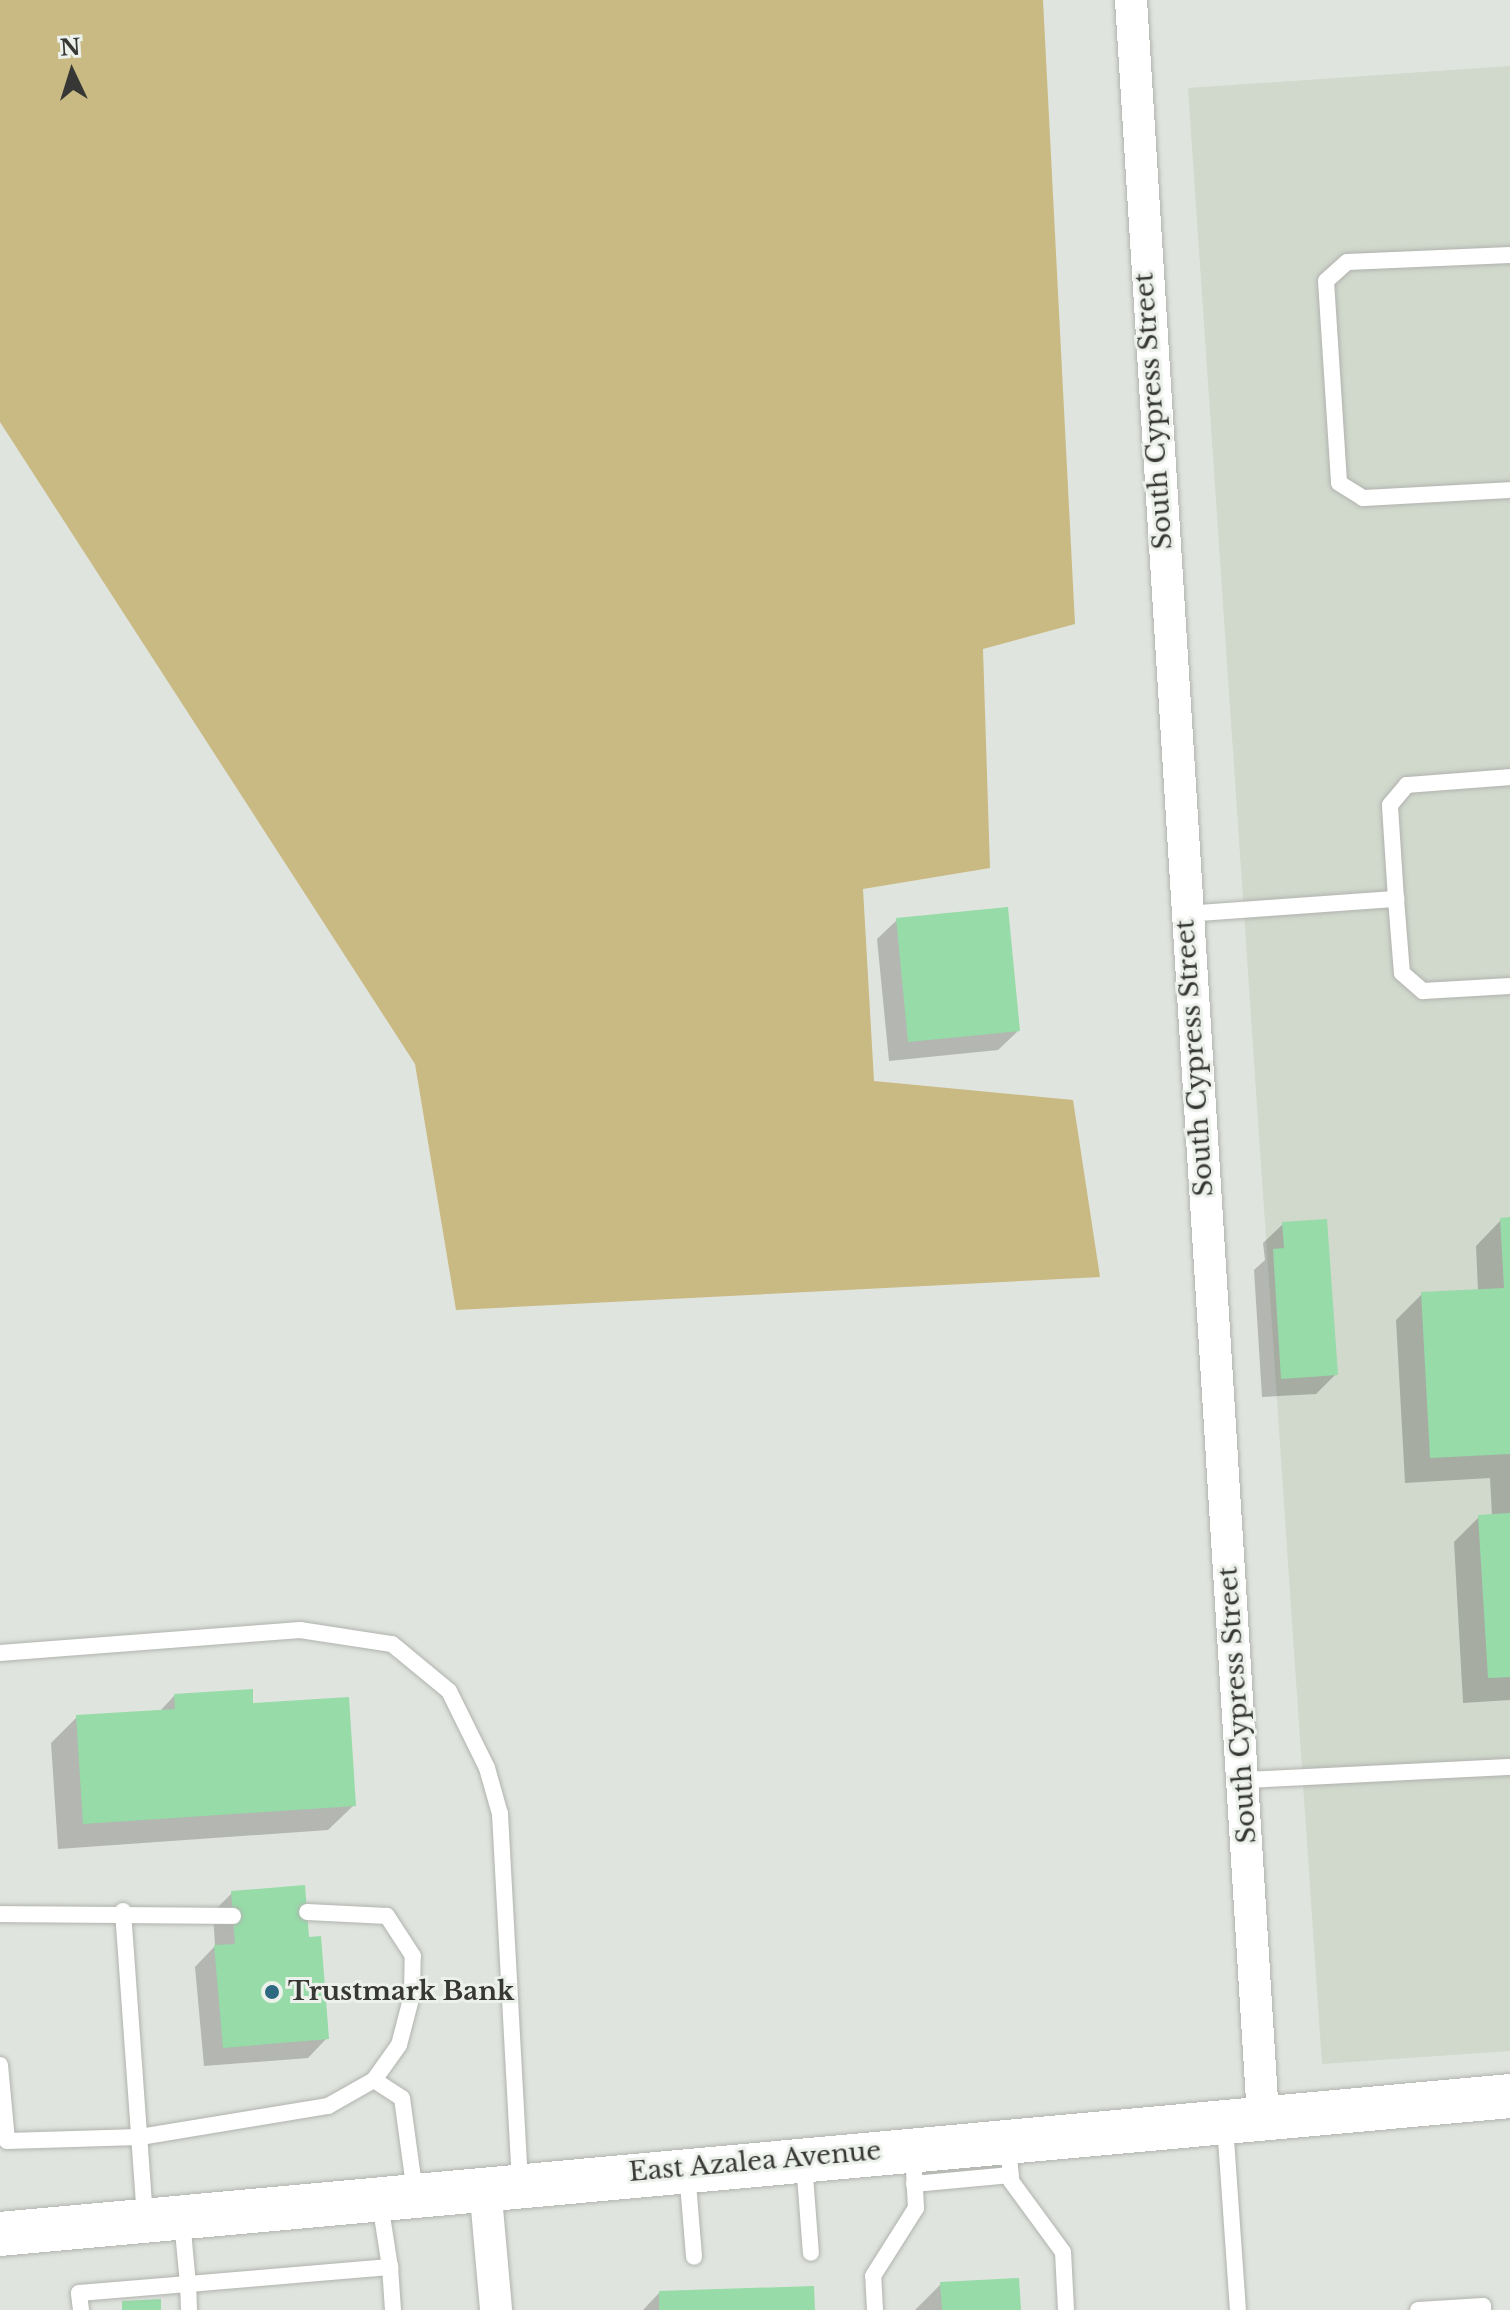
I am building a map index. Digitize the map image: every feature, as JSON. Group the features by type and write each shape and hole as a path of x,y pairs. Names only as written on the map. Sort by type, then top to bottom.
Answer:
{"street":[{"name":"South Cypress Street","path":"1131,0 1186,914 1244,1780 1244,2118"},
{"name":"East Azalea Avenue","path":"0,2234 803,2157 913,2166 1009,2157 1244,2118 1510,2096"},
{"path":"496,2310 502,2185"}],"lane":[{"path":"1510,255 1347,262 1326,281 1339,483 1363,498 1510,490"},
{"path":"1510,777 1407,785 1390,805 1402,973 1423,991 1510,986"},
{"path":"1186,914 1396,899"},
{"path":"0,1653 300,1630 392,1644 449,1691 487,1768 500,1814 502,2185"},
{"path":"1244,1780 1510,1767"},
{"path":"0,1914 123,1911 233,1916"},
{"path":"123,1911 140,2137 188,2284 189,2310"},
{"path":"0,2065 7,2141 140,2137 328,2106 374,2080 399,2045 412,1995 413,1956 387,1916 307,1912"},
{"path":"374,2080 402,2098 390,2267 393,2310"},
{"path":"1238,2310 1244,2118"},
{"path":"803,2157 811,2253"},
{"path":"1009,2157 1063,2252 1066,2310"},
{"path":"875,2310 873,2276 916,2208 913,2166"},
{"path":"687,2167 694,2257"},
{"path":"81,2310 79,2293 390,2267"},
{"path":"1418,2310 1483,2306 1483,2310"}],"shaded area":[{"path":"0,0 1043,0 1075,624 983,649 990,868 863,889 874,1081 1073,1100 1100,1277 456,1310 415,1064 0,422"},
{"path":"1510,66 1510,2051 1322,2064 1188,88"}],"building":[{"path":"1008,907 1020,1031 908,1042 896,918"},
{"path":"1510,1217 1510,1454 1430,1458 1421,1292 1504,1288 1500,1218"},
{"path":"1327,1219 1338,1375 1281,1379 1273,1249 1284,1248 1282,1222"},
{"path":"1510,1513 1510,1677 1488,1678 1478,1515"},
{"path":"253,1689 253,1703 349,1697 356,1806 83,1824 76,1715 175,1709 174,1694"},
{"name":"Trustmark Bank","path":"305,1885 309,1937 321,1936 329,2039 223,2048 214,1945 235,1944 231,1891"},
{"path":"1019,2278 1021,2310 942,2310 940,2282"},
{"path":"814,2286 815,2310 659,2310 659,2291"},
{"path":"161,2299 161,2310 122,2310 122,2301"}],"place":[{"name":"Trustmark Bank","path":"272,1992"}]}
